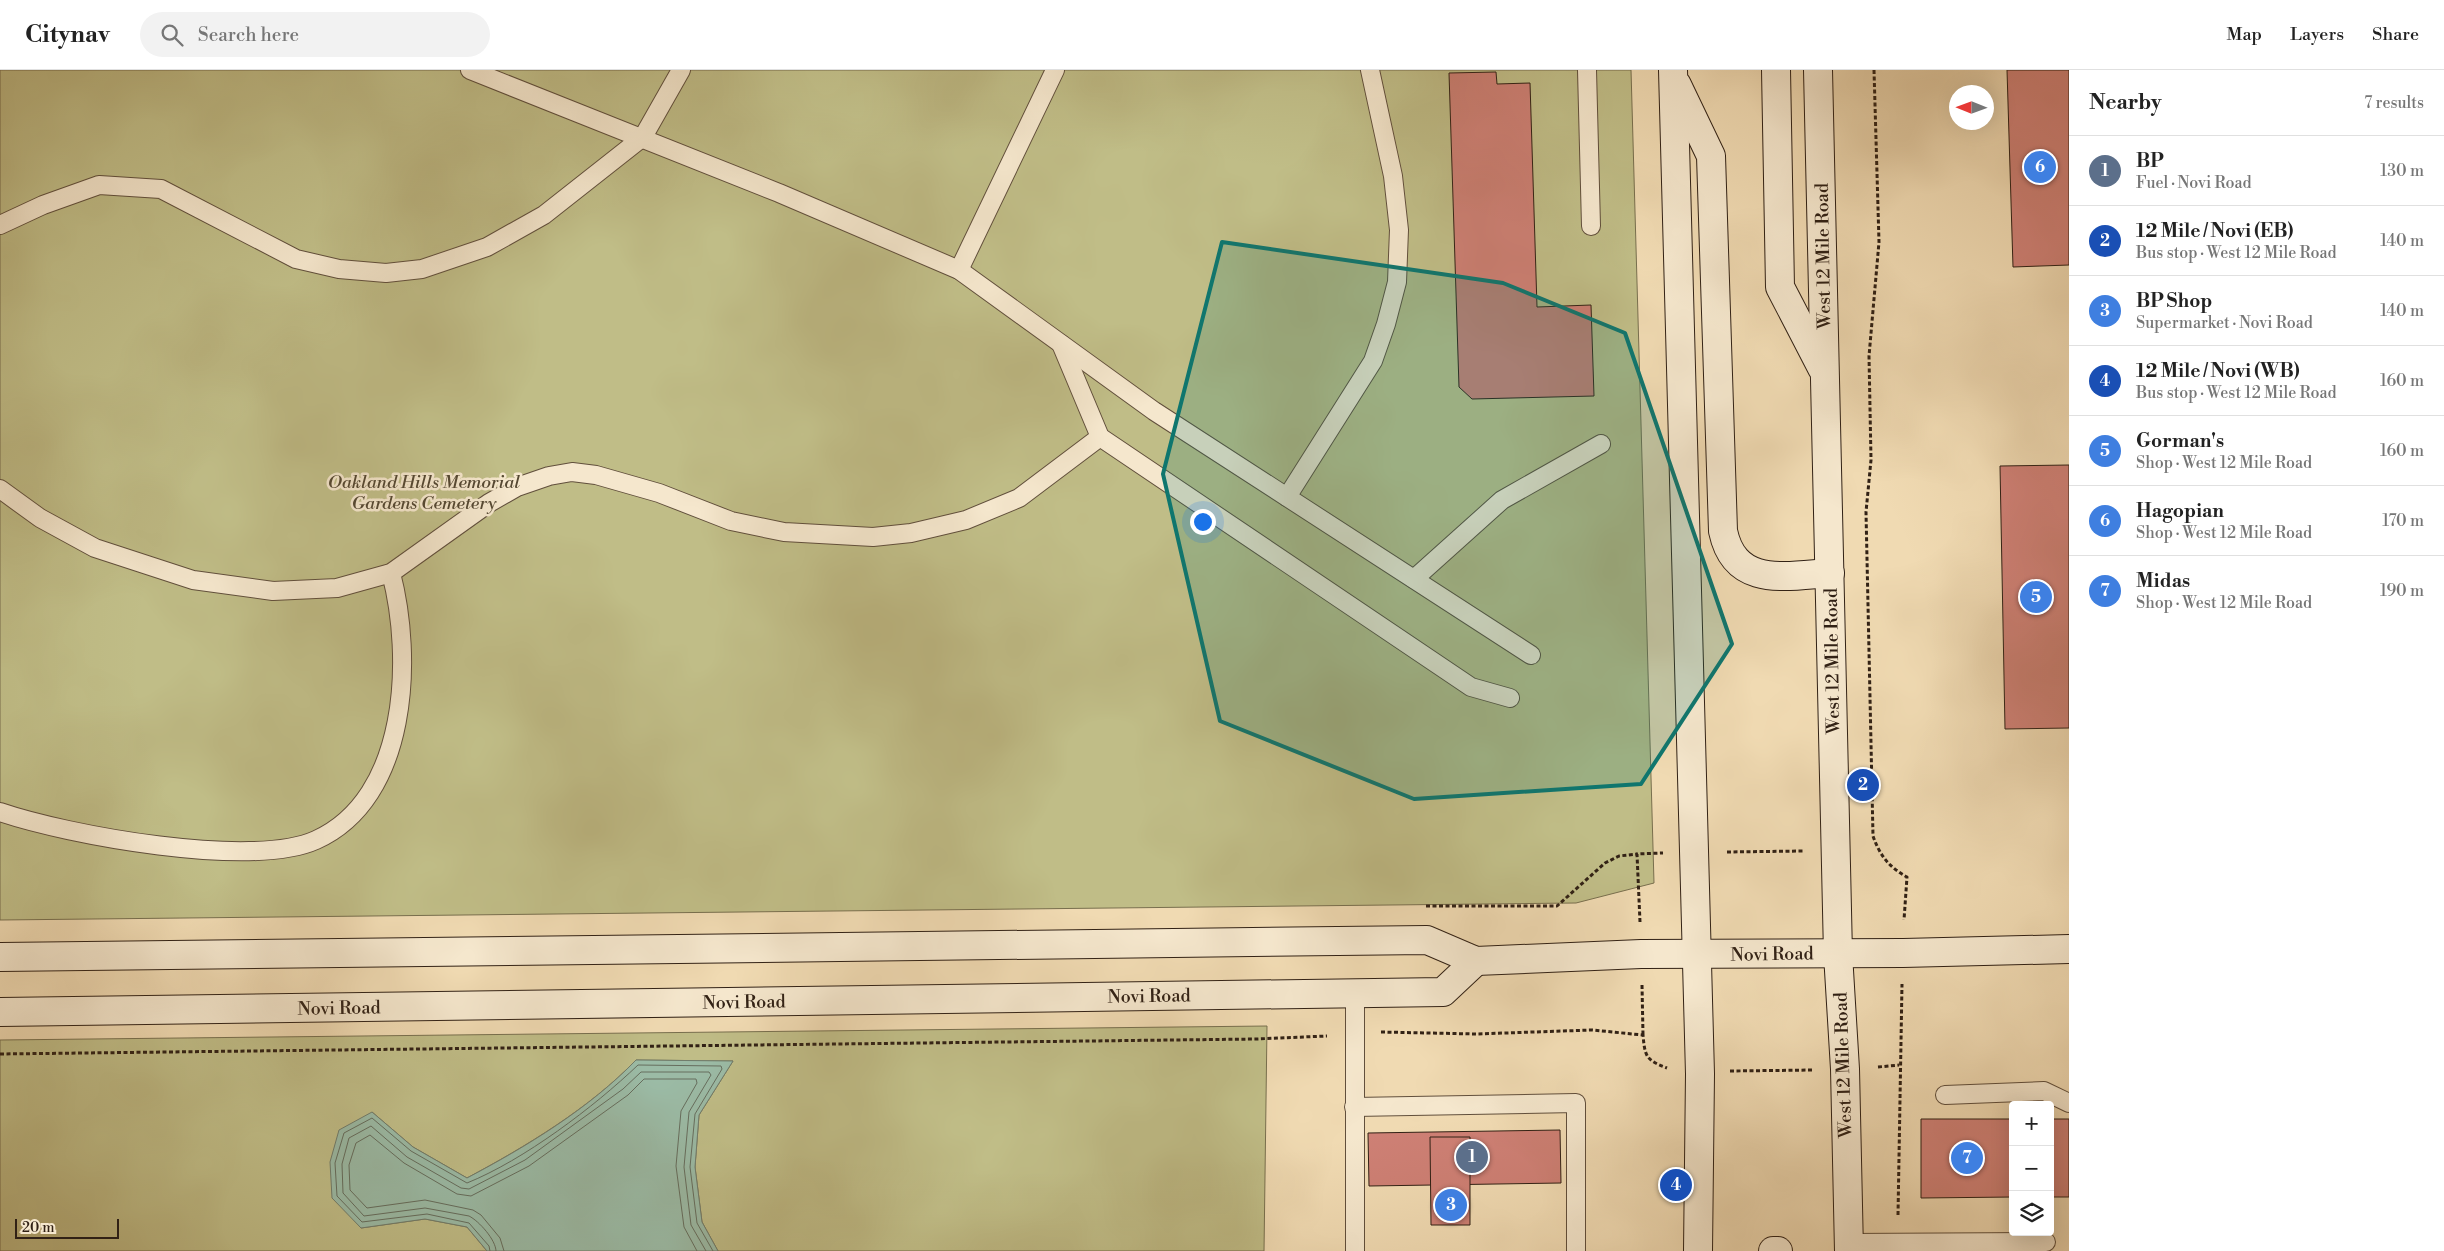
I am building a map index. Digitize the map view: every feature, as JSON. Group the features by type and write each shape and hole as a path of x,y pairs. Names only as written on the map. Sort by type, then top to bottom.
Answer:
{"main road":[{"path":"1776,70 1780,287 1825,374"},
{"name":"West 12 Mile Road","path":"1818,70 1838,954 1845,1069 1848,1247"},
{"path":"1673,73 1712,156 1723,532 1726,546 1733,559 1745,569 1758,574 1830,573"},
{"path":"1673,73 1700,1074 1698,1251"},
{"name":"Novi Road","path":"0,957 1427,940 1476,961 1641,954 1838,954 2069,949"},
{"name":"Novi Road","path":"0,1012 1443,992 1476,961"},
{"path":"1773,1251 1778,1251"}],"lane":[{"path":"470,70 643,137 959,270 1154,410 1531,654"},
{"path":"0,225 44,205 99,185 161,189 296,259 339,270 386,273 422,269 488,247 544,215 643,137 681,70"},
{"path":"959,270 1055,70"},
{"path":"1287,497 1373,361 1386,324 1397,282 1399,230 1393,176 1370,70"},
{"path":"1587,70 1591,226"},
{"path":"1061,344 1100,437 1471,687 1510,698"},
{"path":"0,489 40,518 95,548 193,580 273,591 328,589 392,573 489,504 518,487 557,474 572,472 596,474 659,493 731,521 784,532 873,537 911,533 966,520 1019,498 1100,437"},
{"path":"1414,579 1502,500 1601,444"},
{"path":"0,812 33,823 146,844 245,852 293,847 316,841 336,830 362,804 379,775 394,740 404,671 400,605 392,573"},
{"path":"1354,1251 1355,993"},
{"path":"1945,1095 2044,1091 2069,1104"},
{"path":"1354,1107 1576,1103 1576,1251"},
{"path":"1848,1247 1898,1243 2046,1242"}],"path":[{"path":"1874,70 1879,242 1869,356 1871,460 1866,512 1873,836 1880,855 1894,870 1907,877 1905,887 1900,1066 1898,1243"},
{"path":"1421,906 1556,906 1605,863 1619,856 1637,854"},
{"path":"0,1054 1256,1039 1384,1032 1476,1034 1592,1030 1643,1035 1645,1054 1652,1062 1670,1070 1700,1074 1900,1066"}],"highlighted area":[{"path":"1222,242 1503,283 1625,333 1732,644 1641,784 1414,799 1220,721 1163,474"}],"green space":[{"name":"Oakland Hills Memorial Gardens Cemetery","path":"0,70 1631,70 1654,883 1576,903 0,920"},
{"path":"1267,1026 1264,1251 718,1251 702,1222 695,1167 699,1115 733,1061 636,1060 618,1078 578,1110 534,1140 467,1178 413,1147 372,1112 361,1228 425,1219 467,1227 487,1251 0,1251 0,1040"}],"water":[{"path":"636,1060 733,1061 699,1115 695,1167 702,1222 718,1251 487,1251 467,1227 425,1219 361,1228 332,1198 330,1162 339,1130 372,1112 413,1147 467,1178 534,1140 578,1110 618,1078"}],"building":[{"path":"2007,70 2069,70 2069,265 2013,267"},
{"path":"1496,72 1497,84 1530,83 1537,307 1591,305 1594,396 1472,399 1459,387 1449,73"},
{"path":"2069,465 2069,728 2005,729 2000,466"},
{"path":"1921,1119 2009,1119 2009,1197 1921,1198"},
{"path":"2054,1119 2069,1119 2069,1197 2054,1197"},
{"path":"1560,1130 1561,1183 1369,1186 1368,1133"},
{"path":"1430,1137 1470,1137 1470,1225 1431,1225"}],"place":[{"name":"Hagopian","path":"2040,167"},
{"name":"Gorman's","path":"2036,597"},
{"name":"12 Mile / Novi (EB)","path":"1863,785"},
{"name":"BP","path":"1472,1157"},
{"name":"Midas","path":"1967,1158"},
{"name":"12 Mile / Novi (WB)","path":"1676,1185"},
{"name":"BP Shop","path":"1451,1205"}]}
